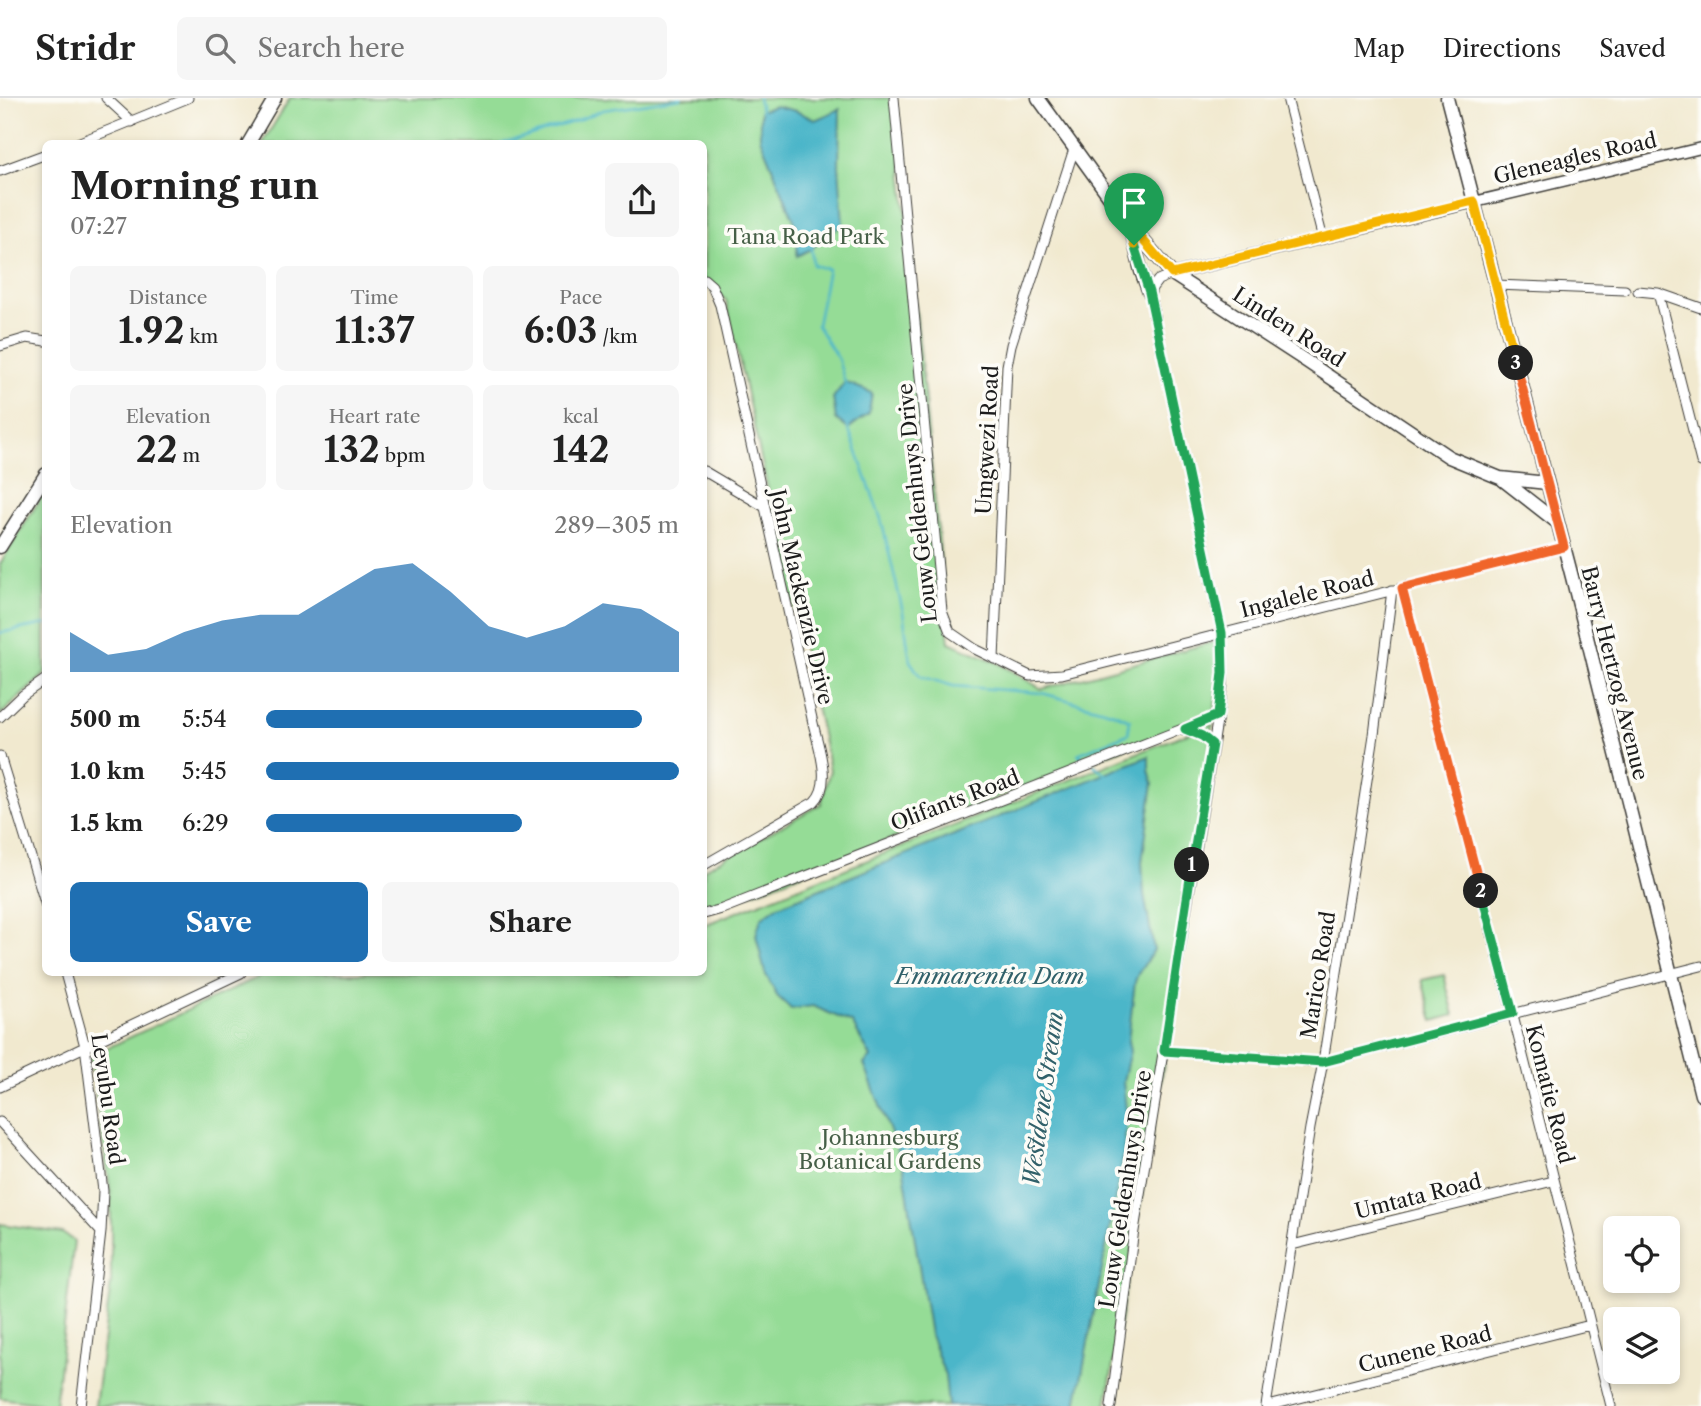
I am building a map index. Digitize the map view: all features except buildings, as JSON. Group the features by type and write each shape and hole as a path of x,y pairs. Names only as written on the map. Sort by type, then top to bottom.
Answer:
{"main road":[{"path":"250,140 275,98"},
{"name":"Linden Road","path":"1038,98 1130,225 1172,274 1306,360 1449,457 1500,478 1547,483"},
{"name":"Barry Hertzog Avenue","path":"1447,98 1558,523 1701,1095"},
{"path":"1130,225 1138,262 1149,292"},
{"path":"1500,478 1558,523"},
{"path":"0,547 42,480"}],"street":[{"path":"85,140 188,98"},
{"name":"Louw Geldenhuys Drive","path":"894,98 943,618 954,637 1030,676 1053,675 1222,633 1223,673 1218,715 1133,1237 1111,1406"},
{"path":"1287,98 1323,239"},
{"path":"113,100 132,122"},
{"name":"Gleneagles Road","path":"1172,274 1701,148"},
{"name":"Umgwezi Road","path":"994,659 1007,366 1074,149"},
{"path":"0,171 42,155"},
{"path":"1172,274 1158,280 1149,292 1222,633"},
{"name":"John Mackenzie Drive","path":"707,282 712,286 720,305 821,763 822,789 814,802 707,863"},
{"path":"1496,285 1625,290"},
{"path":"1638,291 1658,293 1701,308"},
{"path":"1658,293 1701,462"},
{"path":"0,346 27,338 42,340"},
{"path":"707,473 763,506"},
{"name":"Ingalele Road","path":"1222,633 1564,547"},
{"name":"Komatie Road","path":"1397,589 1513,1013 1611,1406"},
{"name":"Marico Road","path":"1267,1406 1397,589"},
{"path":"0,717 42,682"},
{"name":"Olifants Road","path":"707,913 1218,715"},
{"path":"1185,729 1202,736 1212,744"},
{"path":"0,756 42,881"},
{"path":"1164,1051 1323,1062 1701,966"},
{"name":"Levubu Road","path":"66,976 85,1046 102,1180 101,1232 81,1406"},
{"path":"0,1087 235,976"},
{"path":"0,1122 101,1232"},
{"name":"Umtata Road","path":"1292,1245 1553,1181"},
{"name":"Cunene Road","path":"1267,1406 1590,1325"}],"green space":[{"name":"Tana Road Park","path":"290,98 895,98 949,642 996,662 1042,689 1220,640 1215,713 707,909 707,867 821,804 830,770 726,300 707,286 707,140 264,140"},
{"path":"42,496 42,677 0,715 0,564"},
{"name":"Johannesburg Botanical Gardens","path":"1213,723 1166,1052 1106,1406 95,1406 111,1282 111,1195 90,1056 261,976 707,976 707,924"},
{"path":"1444,975 1454,1015 1433,1021 1422,980"},
{"path":"0,1224 62,1233 74,1241 55,1406 0,1398"}],"water":[{"path":"775,106 796,111 815,120 840,109 839,166 843,224 811,249 797,256 798,230 760,138 760,111"},
{"path":"845,382 872,393 869,413 848,429 836,419 833,398"},
{"name":"Emmarentia Dam","path":"1149,756 1153,783 1142,862 1144,894 1154,950 1135,982 1128,1041 1130,1051 1123,1081 1127,1119 1123,1158 1076,1406 948,1406 945,1375 930,1335 903,1165 864,1064 871,1057 852,1023 813,1006 791,1009 777,996 765,973 756,935 761,918 776,907"}],"waterway":[{"path":"514,140 603,110 681,98"},
{"path":"758,98 761,111"},
{"path":"811,248 813,265 828,269 817,325 838,359 846,386"},
{"path":"848,427 881,519 903,612 910,661 920,676 953,686 1042,693 1130,720 1128,734 1078,754 1088,762"},
{"path":"0,633 42,625"},
{"name":"Westdene Stream","path":"1094,765 1108,776"}],"route":[{"path":"1474,201 1564,547 1402,588 1513,1013 1323,1062 1164,1051 1212,744 1202,736 1185,729 1218,715 1223,685 1223,656 1222,633 1149,292 1134,245 1130,225 1172,274 1474,201"}]}
